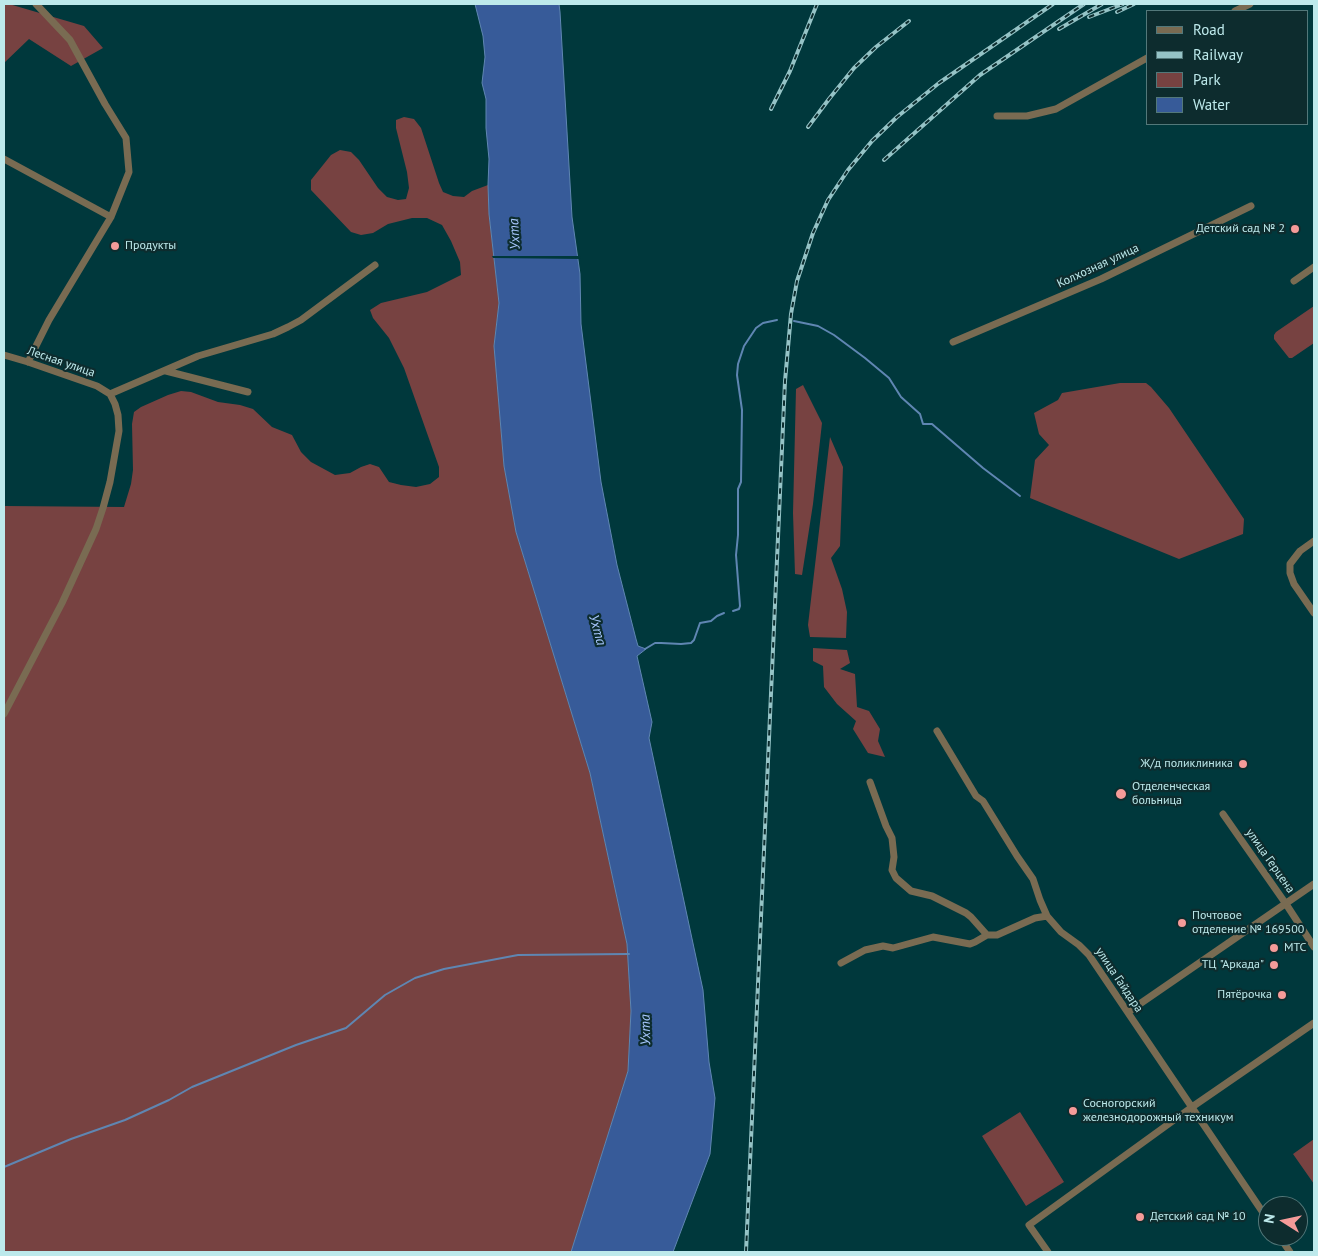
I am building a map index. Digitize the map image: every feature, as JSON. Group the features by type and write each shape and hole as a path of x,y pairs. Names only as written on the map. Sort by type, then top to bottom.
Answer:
{"street":[{"path":"28,362 48,320 111,217 129,172 126,138 70,40 36,4"},
{"path":"1237,10 1250,4"},
{"path":"997,116 1028,116 1056,109 1146,59"},
{"path":"4,159 111,217"},
{"name":"Колхозная улица","path":"953,342 1101,279 1251,206"},
{"path":"4,714 85,556 103,508 119,430 118,415 110,394 198,356 273,334 288,327 375,265"},
{"path":"1294,281 1314,266"},
{"name":"Лесная улица","path":"4,355 97,386 110,394"},
{"path":"166,371 248,392"},
{"path":"1314,541 1300,551 1290,564 1290,573 1294,584 1314,613"},
{"name":"улица Гайдара","path":"937,731 976,796 983,800 1017,856 1033,878 1040,900 1048,916 1061,932 1089,955 1258,1205"},
{"path":"870,782 892,838 894,857 892,870 896,878 911,891 932,896 966,913 986,935"},
{"name":"улица Герцена","path":"1223,814 1314,947"},
{"path":"1128,1012 1314,884"},
{"path":"841,963 865,950 883,946 893,948 933,937 970,944 986,935 998,935 1035,918 1048,916"},
{"path":"1048,1252 1029,1224 1192,1107 1314,1023"}],"green space":[{"path":"4,4 84,26 103,48 71,66 29,39 4,63"},
{"path":"404,117 414,119 421,128 443,192 453,196 464,197 472,191 488,185 489,214 499,303 494,346 504,466 516,532 590,773 627,944 631,1011 628,1071 571,1252 4,1252 4,506 124,507 133,470 132,424 134,412 141,407 181,391 191,392 218,402 253,409 272,427 292,435 301,452 311,462 335,475 350,473 370,464 379,467 389,482 401,485 416,487 430,484 439,477 439,467 404,368 389,338 373,318 370,310 381,303 427,292 461,275 460,262 451,241 442,225 427,218 412,218 388,224 373,233 361,235 351,232 311,190 311,180 331,155 340,150 351,152 359,160 378,188 387,197 398,200 406,199 409,188 407,172 396,128 396,120"},
{"path":"1314,306 1314,343 1292,358 1289,358 1274,339 1274,335"},
{"path":"1120,383 1146,383 1169,408 1244,519 1243,534 1179,559 1030,498 1035,460 1049,445 1039,434 1034,413 1058,400 1062,393"},
{"path":"803,385 822,423 813,504 802,575 795,574 793,513 796,389"},
{"path":"830,437 843,467 840,546 831,558 842,589 847,612 846,638 810,637 808,625"},
{"path":"813,648 847,650 850,663 840,669 855,674 857,707 869,711 880,729 878,741 885,757 868,753 853,729 856,721 837,704 824,687 823,666 813,661"},
{"path":"1020,1112 1064,1182 1026,1206 982,1136"},
{"path":"1314,1139 1314,1184 1293,1154"}],"water":[{"name":"Ухта","path":"475,4 559,4 572,217 580,274 581,324 601,482 617,565 636,639 638,646 646,649 637,656 652,722 649,738 703,990 709,1062 715,1098 710,1154 673,1252 571,1252 628,1071 631,1011 627,944 590,773 516,532 504,466 494,346 499,303 489,214 486,99 482,83 485,57 483,36"}],"pier":[{"path":"492,256 580,256 581,259 493,258"}],"waterway":[{"path":"733,611 739,609 740,606 736,555 738,489 741,482 742,410 737,375 738,364 744,346 756,328 763,323 777,320"},
{"path":"794,321 818,326 834,335 865,358 889,378 901,397 920,414 923,424 932,424 983,468 1020,496"},
{"path":"645,649 655,643 691,643 694,640 700,623 711,621 724,613"},
{"path":"4,1167 71,1139 125,1120 192,1087 296,1045 346,1028 385,995 415,978 444,969 518,955 629,954"}],"railway":[{"path":"771,109 790,71 817,4"},
{"path":"746,1252 785,381 791,314 797,281 813,233 828,200 848,170 872,141 897,117 939,83 1053,4"},
{"path":"884,160 980,75 1084,4"},
{"path":"1059,29 1102,4"},
{"path":"1089,17 1123,4"},
{"path":"1117,12 1134,4"},
{"path":"808,127 854,68 876,47 909,21"}],"place":[{"name":"Детский сад № 2","path":"1295,229"},
{"name":"Продукты","path":"115,246"},
{"name":"Ж/д поликлиника","path":"1243,764"},
{"name":"Отделенческая больница","path":"1121,794"},
{"name":"Почтовое отделение № 169500","path":"1182,923"},
{"name":"МТС","path":"1274,948"},
{"name":"ТЦ \"Аркада\"","path":"1274,965"},
{"name":"Пятёрочка","path":"1282,995"},
{"name":"Сосногорский железнодорожный техникум","path":"1073,1111"},
{"name":"Детский сад № 10","path":"1140,1217"}]}
